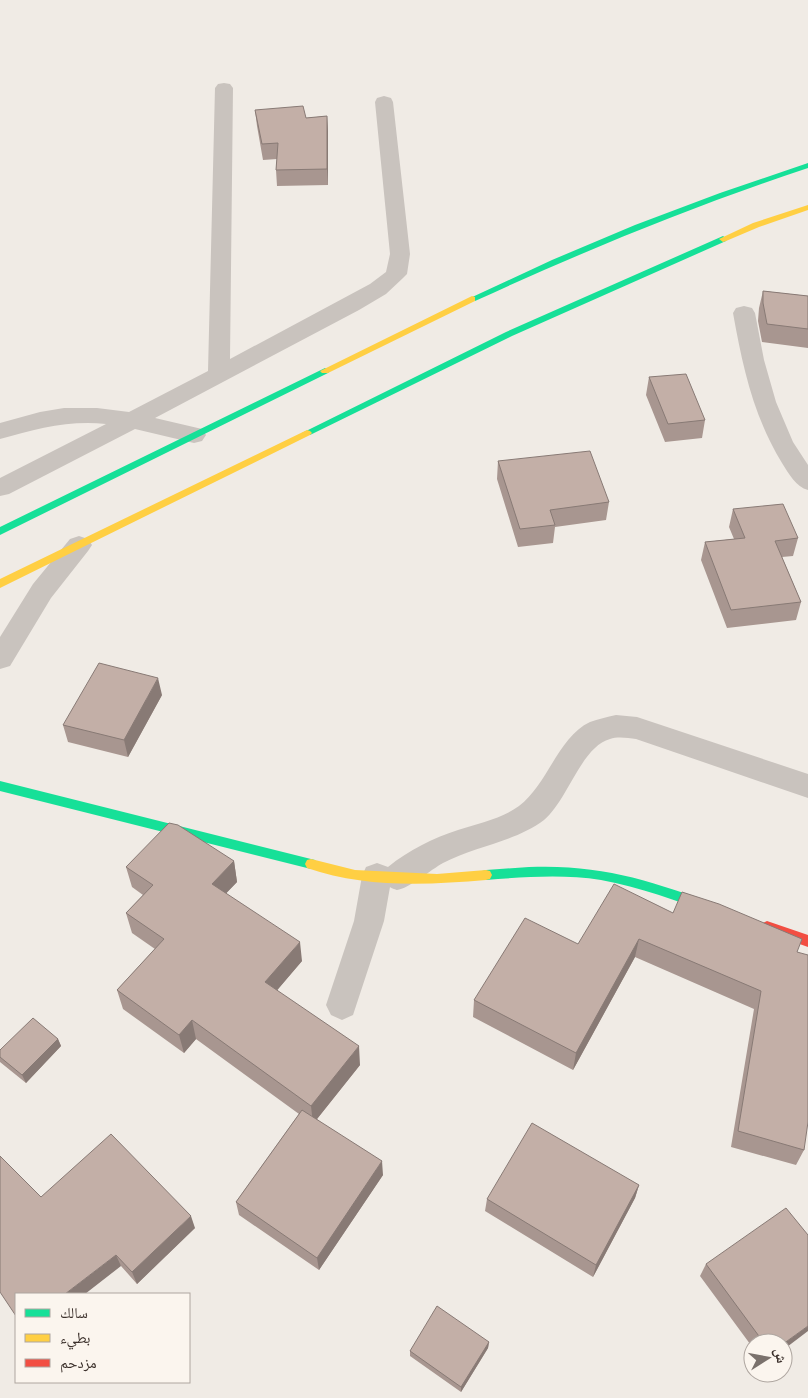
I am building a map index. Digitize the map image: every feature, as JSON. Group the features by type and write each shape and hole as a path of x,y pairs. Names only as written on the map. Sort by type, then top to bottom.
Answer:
{"main road":[{"path":"0,531 469,299 593,243 718,195 808,165"},
{"path":"0,584 509,334 747,229 808,206"},
{"path":"0,786 336,871 387,877 437,879 525,872 585,873 640,884 725,912"},
{"path":"753,922 808,941"}],"street":[{"path":"220,373 224,88"},
{"path":"0,488 132,421 351,305 378,289 396,274 400,254 384,102"},
{"path":"744,313 762,400 776,434 808,482"},
{"path":"0,431 41,419 88,415 132,421 194,435"},
{"path":"0,659 42,591 79,545"},
{"path":"342,1006 370,921 387,877 450,845 514,823 536,809 551,792 588,735 599,729 611,725 637,728 808,786"}],"building":[{"path":"303,106 306,118 327,116 327,169 276,170 278,143 262,144 255,110"},
{"path":"763,291 808,296 808,329 767,324"},
{"path":"686,374 705,420 668,424 649,377"},
{"path":"590,451 609,502 550,510 555,525 520,529 498,461"},
{"path":"783,504 798,538 775,541 801,602 731,610 705,542 745,538 733,509"},
{"path":"99,663 158,678 124,740 63,725"},
{"path":"169,823 178,825 234,861 212,884 300,942 265,982 359,1046 311,1106 192,1020 179,1035 117,990 164,939 126,913 153,885 126,867"},
{"path":"614,884 673,913 682,892 719,904 802,939 797,952 808,955 808,1122 804,1150 738,1131 761,991 639,939 576,1053 474,1000 525,918 578,944"},
{"path":"33,1018 58,1039 22,1075 0,1057 0,1050"},
{"path":"302,1110 382,1161 317,1258 236,1202"},
{"path":"532,1123 639,1185 596,1265 487,1199"},
{"path":"111,1134 191,1216 132,1272 116,1255 66,1293 15,1293 15,1314 0,1292 0,1156 41,1197"},
{"path":"786,1208 808,1235 808,1326 793,1337 793,1333 757,1333 706,1264"},
{"path":"437,1306 489,1342 461,1387 410,1351"}],"traffic: fast":[{"path":"472,299 680,210 808,165"},
{"path":"307,433 509,334 723,239"},
{"path":"0,531 325,371"},
{"path":"0,786 311,864"},
{"path":"486,875 529,872 600,875 643,885 714,909"}],"traffic: slow":[{"path":"723,239 808,207"},
{"path":"325,371 472,299"},
{"path":"0,584 307,433"},
{"path":"311,864 355,875 437,879 486,875"}],"traffic: jam":[{"path":"767,927 808,941"}]}
